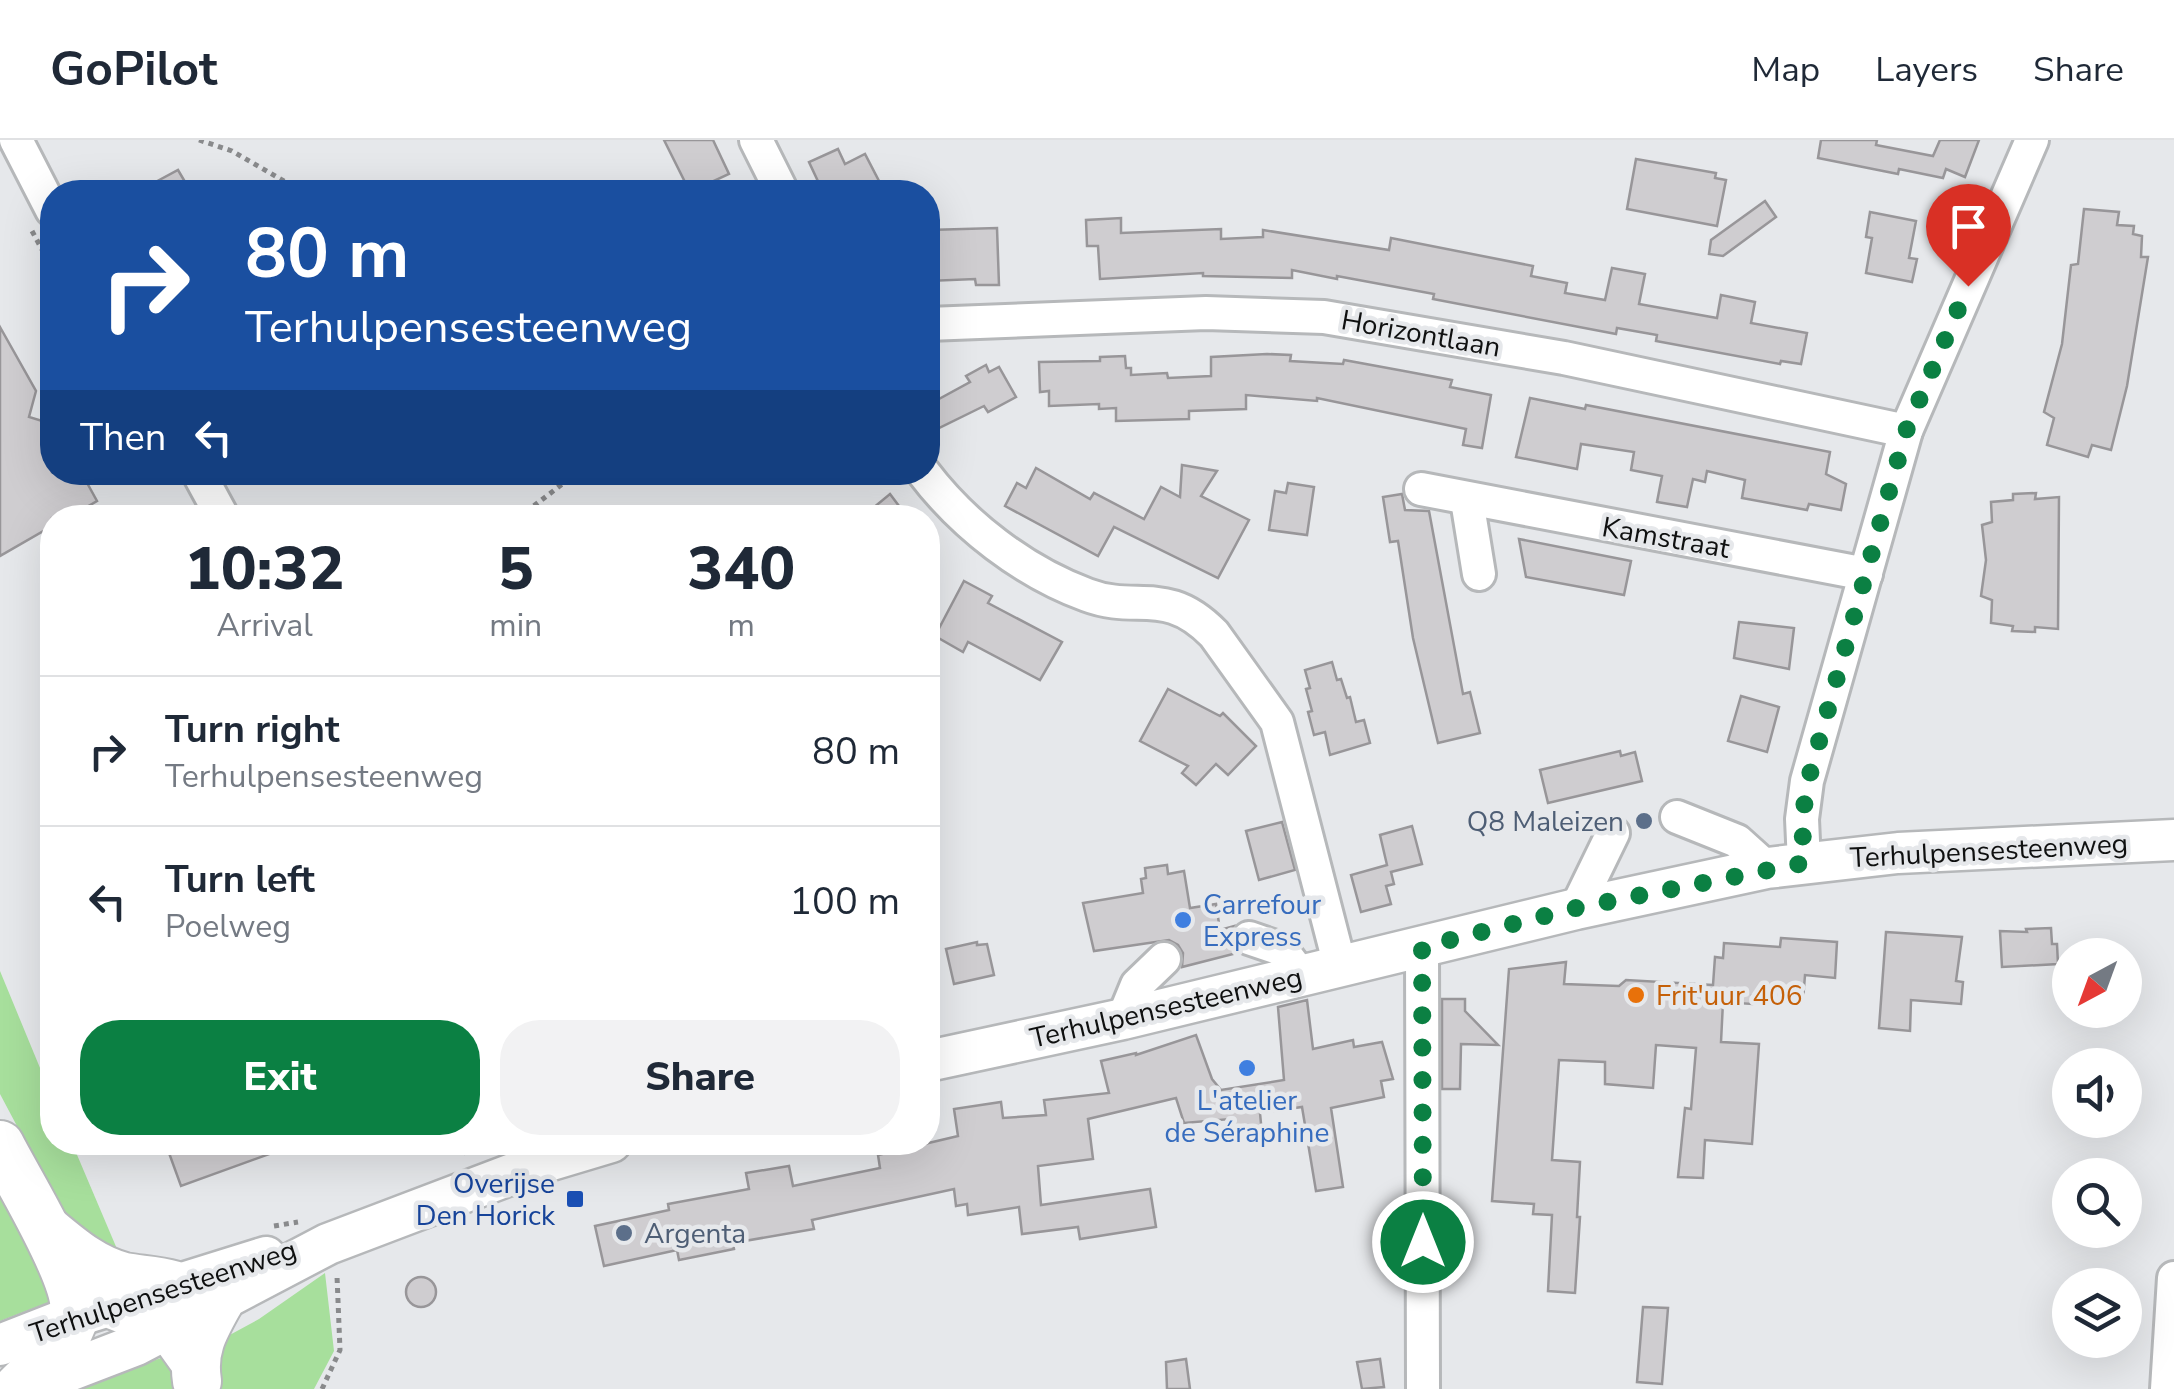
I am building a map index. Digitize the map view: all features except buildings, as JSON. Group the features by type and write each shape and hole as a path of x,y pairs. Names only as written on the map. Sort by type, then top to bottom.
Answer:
{"highway":[{"path":"0,1146 66,1272 79,1329"},
{"path":"40,1224 104,1271 130,1278 152,1278 184,1340"},
{"path":"79,1329 199,1339 219,1302"},
{"path":"20,1389 79,1329"}],"main road":[{"name":"Terhulpensesteenweg","path":"940,1058 1122,1019 1576,908 1785,865 1898,852 2174,840"},
{"name":"Terhulpensesteenweg","path":"219,1302 328,1244 531,1155"},
{"name":"Terhulpensesteenweg","path":"0,1345 79,1329 136,1345 184,1340 308,1244 328,1244"}],"street":[{"path":"16,140 40,187"},
{"path":"756,140 776,180"},
{"path":"1677,817 1785,865 1802,820 1808,781 1906,431 2032,140"},
{"name":"Horizontlaan","path":"940,324 1206,313 1324,317 1564,358 1906,431"},
{"path":"934,485 956,512 1030,566 1086,595 1105,600 1164,602 1202,622 1214,634 1277,722 1340,966"},
{"name":"Kamstraat","path":"1421,490 1866,574"},
{"path":"1467,500 1479,574"},
{"path":"1576,908 1612,833"},
{"path":"1250,938 1281,949 1300,974"},
{"path":"1422,947 1423,1389"},
{"path":"1122,1019 1137,986 1164,959"},
{"path":"2166,1389 2174,1278"}],"path":[{"path":"199,140 232,150 283,180"},
{"path":"535,505 561,485"},
{"path":"322,1389 340,1350 337,1263 328,1244"}],"green space":[{"path":"0,971 40,1068 40,1155 77,1155 120,1256 77,1239 0,1094"},
{"path":"0,1163 52,1301 0,1321"},
{"path":"325,1273 334,1351 314,1389 213,1389 213,1344 259,1319"},
{"path":"169,1355 184,1389 75,1389"}],"place":[{"name":"Q8 Maleizen","path":"1644,821"},
{"name":"Carrefour Express","path":"1183,920"},
{"name":"Frit'uur 406","path":"1636,995"},
{"name":"L'atelier de Séraphine","path":"1247,1068"},
{"name":"Overijse Den Horick","path":"575,1199"},
{"name":"Argenta","path":"624,1233"}],"route":[{"path":"1423,1242 1422,947 1576,908 1804,863 1802,820 1808,781 1906,431 1968,286"}]}
